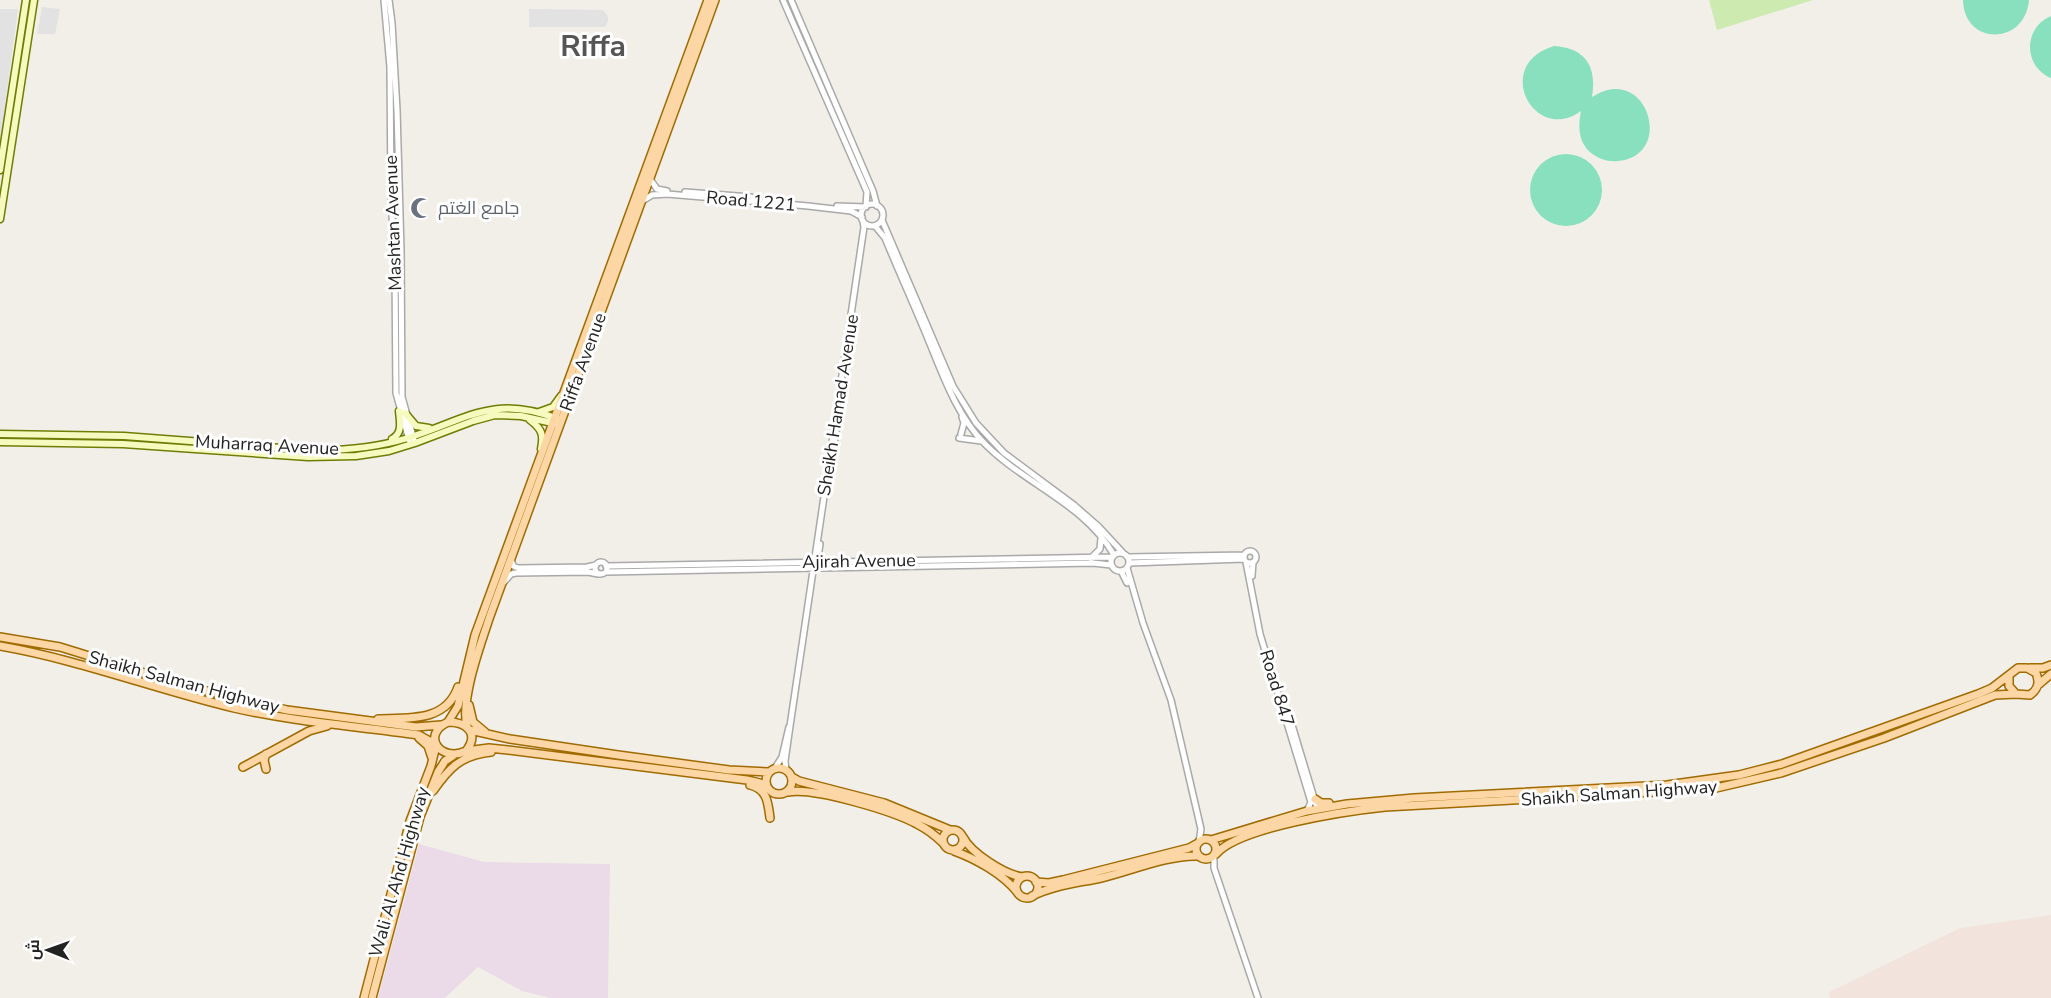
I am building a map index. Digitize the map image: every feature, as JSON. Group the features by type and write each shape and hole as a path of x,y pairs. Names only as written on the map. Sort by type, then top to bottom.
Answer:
{"main road":[{"path":"0,170 26,0"},
{"path":"0,219 34,0"},
{"name":"Riffa Avenue","path":"468,728 465,713 479,647 530,506 563,393 708,0"},
{"name":"Riffa Avenue","path":"444,723 458,706 475,635 540,455 556,422 642,202 715,0"},
{"path":"538,412 553,407 563,393"},
{"name":"Muharraq Avenue","path":"0,433 323,451 411,440 486,409 513,408 538,412 556,422"},
{"path":"402,412 419,428 436,428"},
{"path":"379,445 398,434 402,412"},
{"name":"Muharraq Avenue","path":"0,442 154,442 330,458 375,454 411,440 486,417 504,415 556,422"},
{"path":"528,417 542,431 540,455"},
{"name":"Shaikh Salman Highway","path":"0,637 60,647 157,677 287,710 421,728 444,723"},
{"name":"Shaikh Salman Highway","path":"0,646 66,660 236,708 336,725 423,736 436,745"},
{"path":"2027,668 2036,673 2037,690 2030,695 2016,694 2009,686 2009,675 2018,668 2027,668 2043,668 2051,665"},
{"path":"356,719 417,718 434,713 453,700 465,674"},
{"path":"2038,685 2051,674"},
{"name":"Shaikh Salman Highway","path":"1210,840 1317,808 1347,804 1414,798 1667,785 1713,780 1782,764 1978,694 1992,688 2009,675"},
{"name":"Shaikh Salman Highway","path":"1215,855 1226,845 1234,842 1280,826 1330,814 1385,807 1712,789 1781,773 1995,695 2016,694"},
{"path":"468,699 473,722 496,737"},
{"path":"457,722 468,728 496,737 729,770 786,770 799,781 884,803 957,831 968,847 1011,875 1029,876 1036,882 1055,882 1108,870 1210,840 1216,848 1215,855 1206,860 1197,856 1183,856 1023,897 1010,883 969,857 947,849 933,833 885,811 811,792 778,794 757,782 489,748 454,755 445,753 436,745 434,736 444,723 457,722"},
{"path":"243,767 314,729 336,725"},
{"path":"466,751 472,740 468,728"},
{"path":"1860,746 1881,735 1878,729"},
{"path":"399,732 424,741 431,752 431,766"},
{"name":"Wali Al Ahd Highway","path":"364,998 410,821 431,766 436,745"},
{"path":"425,803 442,777 454,765 475,755 508,750"},
{"path":"266,754 264,763 266,769"},
{"name":"Wali Al Ahd Highway","path":"372,998 425,803 438,772 445,761 454,755"},
{"path":"767,788 766,777 772,770"},
{"path":"788,792 792,785 792,777"},
{"path":"736,779 764,793 770,818"},
{"path":"1315,799 1320,803 1347,804"},
{"path":"943,843 944,835 950,830"},
{"path":"954,851 962,844 963,837"},
{"path":"1197,856 1198,842"},
{"path":"1018,893 1016,886 1022,877"},
{"path":"1032,896 1036,891 1036,882"}],"street":[{"name":"Mashtan Avenue","path":"384,0 390,67 391,192 398,388 402,412 411,440"},
{"name":"Mashtan Avenue","path":"389,0 395,70 401,250 398,388"},
{"path":"783,0 867,192 862,219 885,238 948,388 961,412 982,441 1004,462 1080,514 1101,536 1113,556 1111,565 1115,570 1126,565 1247,560"},
{"path":"790,0 883,213 882,220 953,386 976,423 1004,453 1074,505 1123,553 1137,608 1176,720 1200,826 1198,842"},
{"name":"Road 1221","path":"650,179 657,189 662,190 852,207 866,206"},
{"path":"398,181 406,191"},
{"name":"Road 1221","path":"642,202 652,195 667,194 851,211 862,219"},
{"path":"866,206 878,206"},
{"name":"Sheikh Hamad Avenue","path":"815,565 858,276 864,226 862,219"},
{"path":"873,226 882,220"},
{"name":"Sheikh Hamad Avenue","path":"786,770 785,761 810,589 863,244 873,226"},
{"path":"961,412 964,423 960,436 982,441"},
{"path":"1091,558 1100,549 1101,536"},
{"name":"Ajirah Avenue","path":"815,565 1091,558 1123,553"},
{"path":"501,585 511,574 516,573 588,572 598,574 606,568 601,562 587,567 518,568 513,566 511,558"},
{"name":"Road 847","path":"1247,560 1263,634 1317,808"},
{"name":"Road 847","path":"1247,560 1260,634 1311,802 1307,811"},
{"name":"Ajirah Avenue","path":"606,568 1093,563 1111,565"},
{"path":"596,565 595,570 598,574"},
{"name":"Sheikh Hamad Avenue","path":"772,770 782,757 790,726"},
{"path":"1200,826 1210,840"},
{"path":"1215,855 1214,868 1258,998"},
{"path":"1206,860 1214,868"}],"shaded area":[{"path":"42,7 60,9 55,34 37,34"},
{"path":"0,9 18,9 0,143"},
{"path":"529,9 603,10 608,16 608,21 603,27 529,27"},
{"path":"419,844 484,862 610,864 608,998 551,998 522,991 478,967 445,998 378,998"},
{"path":"2051,915 2051,998 1830,998 1829,992 1960,928"}],"green space":[{"path":"1709,0 1813,0 1717,30"},
{"path":"1963,0 2029,0 2025,15 2017,26 2007,32 1995,34 1983,32 1973,26 1966,15"},
{"path":"2051,16 2051,78 2035,65 2030,47 2035,29"},
{"path":"1554,46 1574,51 1587,61 1593,77 1592,97 1611,89 1627,91 1640,100 1647,114 1650,129 1646,144 1636,155 1618,161 1597,157 1587,149 1581,139 1579,122 1581,111 1564,119 1549,118 1536,110 1527,98 1523,84 1525,69 1535,56"},
{"path":"1566,154 1586,160 1596,170 1602,190 1596,210 1586,220 1566,226 1546,220 1536,210 1530,190 1536,170 1546,160"}],"place":[{"name":"جامع الغتم","path":"421,208"}],"district":[{"name":"Riffa","path":"593,46"}]}
